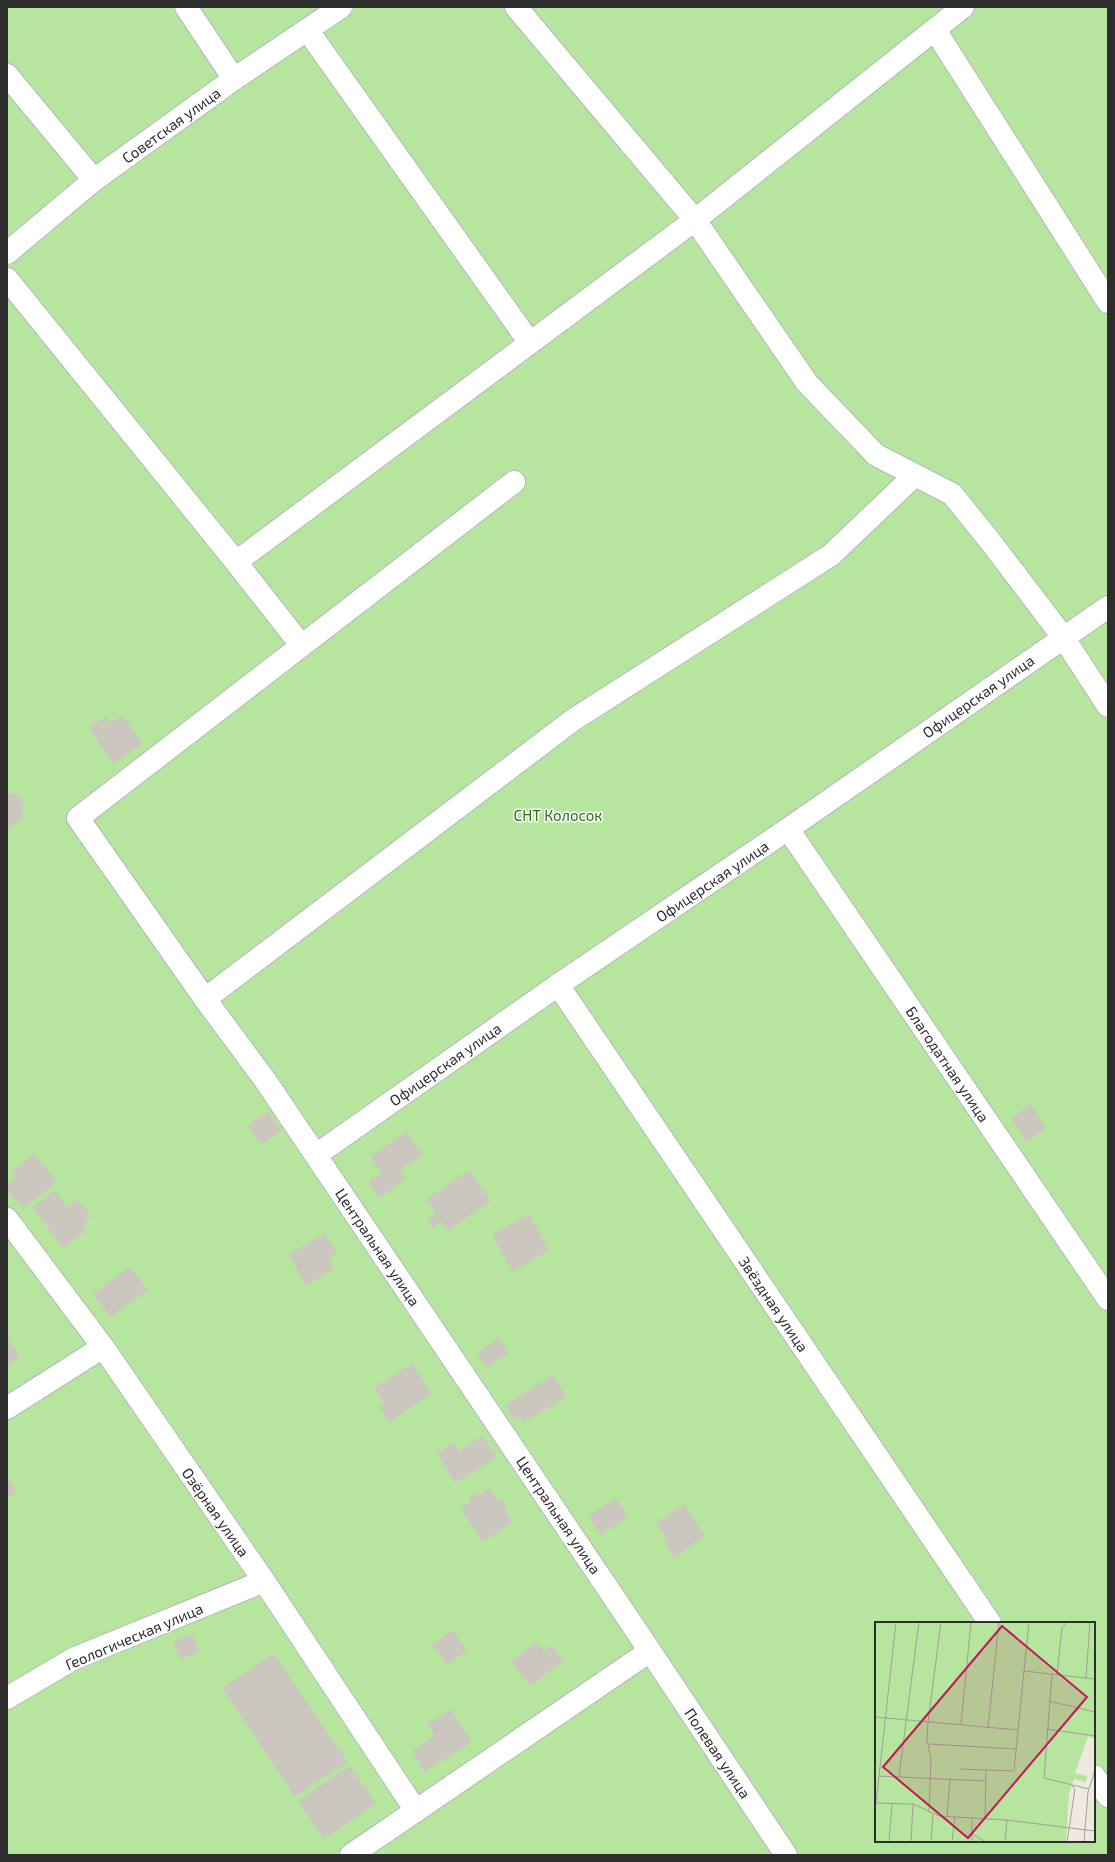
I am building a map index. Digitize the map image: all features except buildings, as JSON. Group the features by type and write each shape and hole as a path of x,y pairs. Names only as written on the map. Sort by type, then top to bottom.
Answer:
{"street":[{"path":"186,7 234,79"},
{"name":"Советская улица","path":"7,253 94,180 234,79 308,31 341,7"},
{"path":"516,7 695,220 807,383 876,455 914,476 952,494 990,540 1063,637 1108,706"},
{"path":"236,562 695,220 963,7"},
{"path":"935,30 1108,302"},
{"path":"308,31 530,343"},
{"path":"7,75 94,180"},
{"path":"7,279 236,562 301,645 514,482"},
{"path":"205,999 573,720 831,555 914,476"},
{"name":"Офицерская улица","path":"316,1155 558,985 1108,607"},
{"name":"Центральная улица","path":"301,645 78,818 205,999 265,1080 650,1651"},
{"name":"Благодатная улица","path":"788,828 1108,1299"},
{"name":"Звёздная улица","path":"558,985 989,1622"},
{"name":"Озёрная улица","path":"7,1219 103,1347 264,1581 416,1811"},
{"path":"7,1408 103,1347"},
{"name":"Геологическая улица","path":"7,1698 73,1660 264,1581"},
{"path":"351,1855 381,1847 416,1811 650,1651"},
{"name":"Полевая улица","path":"650,1651 786,1855"},
{"path":"1095,1777 1108,1796"}],"green space":[{"name":"СНТ Колосок","path":"7,7 1108,7 1108,1855 7,1855"}]}
